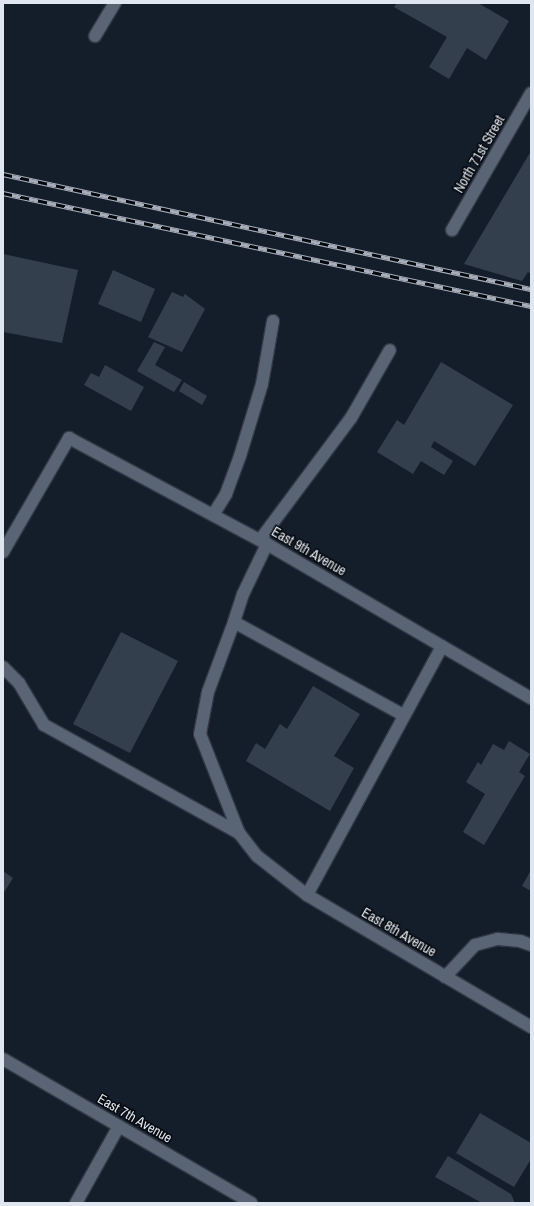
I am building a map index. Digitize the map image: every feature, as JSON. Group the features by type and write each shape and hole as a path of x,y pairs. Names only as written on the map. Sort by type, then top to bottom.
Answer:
{"street":[{"path":"95,36 115,3"},
{"name":"North 71st Street","path":"452,230 531,93"},
{"path":"213,515 226,494 242,449 262,384 273,321"},
{"path":"239,833 200,734 208,692 263,542 351,418 390,350"},
{"name":"East 9th Avenue","path":"3,552 69,438 263,542 531,698"},
{"path":"234,622 403,715"},
{"path":"307,895 403,715 442,646"},
{"path":"3,667 19,683 44,725 239,833"},
{"name":"East 8th Avenue","path":"239,833 257,856 307,895 531,1027"},
{"path":"446,977 475,945 498,939 520,941 531,945"},
{"name":"East 7th Avenue","path":"3,1059 251,1203"},
{"path":"76,1203 119,1126"}],"building":[{"path":"397,3 478,3 509,21 486,60 467,48 449,79 429,67 447,37 394,7"},
{"path":"531,151 531,274 528,272 522,281 464,264"},
{"path":"3,254 78,270 62,343 3,332"},
{"path":"113,270 155,289 141,322 98,304"},
{"path":"172,292 183,297 185,294 205,309 182,352 148,337"},
{"path":"154,342 165,347 155,365 182,380 174,392 137,371"},
{"path":"441,362 513,405 475,466 434,441 431,447 453,461 444,475 421,461 413,474 377,452 397,420 404,425"},
{"path":"105,365 144,387 131,411 84,385 91,373 99,377"},
{"path":"184,382 207,396 202,405 179,391"},
{"path":"121,632 178,661 130,753 73,724"},
{"path":"313,686 360,714 334,756 354,768 330,811 246,761 256,743 265,749 280,724 287,729"},
{"path":"509,741 530,754 519,772 525,776 484,845 463,832 485,794 466,782 478,762 481,765 493,744 504,750"},
{"path":"531,870 531,891 522,886"},
{"path":"3,871 13,878 3,894"},
{"path":"480,1113 531,1143 531,1159 514,1187 456,1153"},
{"path":"448,1156 511,1194 515,1203 482,1203 435,1177"}],"railway":[{"path":"3,174 531,289"},
{"path":"3,193 531,306"}]}
